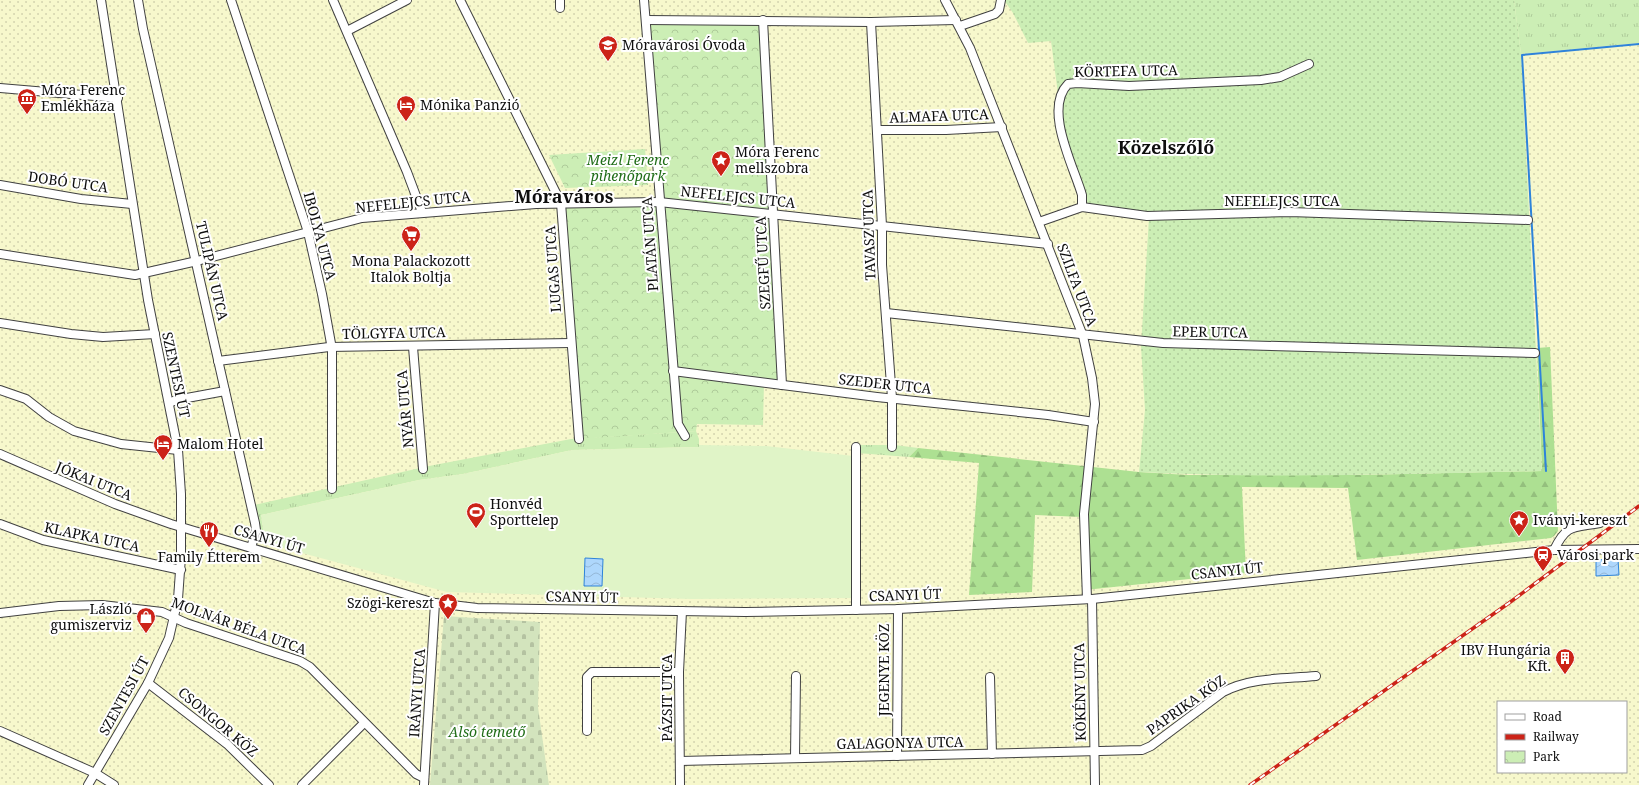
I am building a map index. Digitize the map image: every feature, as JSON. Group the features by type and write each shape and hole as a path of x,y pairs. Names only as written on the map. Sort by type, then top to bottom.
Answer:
{"street":[{"name":"SZENTESI ÚT","path":"88,785 148,683 169,638 175,617 181,570 178,450 155,334 132,204 118,98 101,0"},
{"name":"TULIPÁN UTCA","path":"138,0 143,28 254,517 256,530 251,548"},
{"name":"IBOLYA UTCA","path":"231,0 308,232 331,347 332,489"},
{"path":"333,0 407,172 422,212"},
{"path":"347,31 407,0"},
{"name":"LUGAS UTCA","path":"460,0 561,203 579,439"},
{"name":"PLATÁN UTCA","path":"644,0 673,371 678,424 685,436"},
{"name":"SZILFA UTCA","path":"945,0 958,23 1002,127 1083,336 1092,378 1095,404 1084,514 1089,599"},
{"path":"646,20 958,23 995,14 999,10 1001,0"},
{"name":"SZEGFŰ UTCA","path":"763,20 782,385"},
{"name":"TAVASZ UTCA","path":"871,22 882,226 882,265 892,398 892,447"},
{"name":"KÖRTEFA UTCA","path":"1082,206 1082,195 1060,125 1061,97 1068,84 1077,83 1129,86 1261,80 1280,77 1309,64"},
{"path":"0,88 118,98"},
{"name":"ALMAFA UTCA","path":"877,130 946,130 1002,127"},
{"name":"DOBÓ UTCA","path":"0,185 81,199 132,204"},
{"name":"NEFELEJCS UTCA","path":"0,254 135,275 197,261 362,218 422,212 561,203 659,202 1048,244"},
{"name":"NEFELEJCS UTCA","path":"1040,222 1082,206 1147,216 1290,212 1528,220"},
{"name":"EPER UTCA","path":"886,313 1083,336 1170,344 1535,353"},
{"path":"0,322 70,334 103,337 155,334"},
{"name":"TÖLGYFA UTCA","path":"218,361 331,347 413,347 571,343"},
{"name":"NYÁR UTCA","path":"413,347 423,469"},
{"name":"SZEDER UTCA","path":"673,371 892,398 1048,415 1094,422"},
{"path":"0,390 26,399 49,417 74,431 121,444 178,450"},
{"path":"169,403 176,400 226,392"},
{"path":"856,447 856,610"},
{"name":"JÓKAI UTCA","path":"0,454 115,504 181,527"},
{"path":"1554,550 1562,535 1570,528 1600,523"},
{"name":"KLAPKA UTCA","path":"0,524 43,540 181,570"},
{"name":"CSANYI ÚT","path":"181,527 435,603 477,608 745,612 898,609 1089,599 1554,550 1639,548"},
{"name":"KÖKÉNY UTCA","path":"1089,599 1095,785"},
{"name":"IRÁNYI UTCA","path":"424,782 435,603"},
{"name":"MOLNÁR BÉLA UTCA","path":"0,613 59,606 102,604 162,612 186,623 300,661 310,667 424,782"},
{"name":"JEGENYE KÖZ","path":"897,756 898,609"},
{"name":"PÁZSIT UTCA","path":"680,785 679,672 682,611"},
{"path":"587,731 587,677 592,672 679,672"},
{"path":"795,758 796,676"},
{"path":"990,676 992,754"},
{"name":"PAPRIKA KÖZ","path":"1120,751 1142,750 1147,748 1223,692 1246,682 1316,676"},
{"name":"CSONGOR KÖZ","path":"148,683 227,744 269,785"},
{"path":"302,785 364,723"},
{"path":"0,732 95,773 114,785"},
{"name":"GALAGONYA UTCA","path":"680,761 1120,751"}],"green space":[{"path":"0,0 1639,0 1639,785 0,785"},
{"path":"1004,0 1514,0 1521,54 1542,471 1290,476 1139,472 1145,410 1141,346 1149,218 1085,209 1064,139 1051,41 1028,43 1013,13"},
{"path":"1514,0 1639,0 1639,43 1521,54"},
{"path":"646,20 763,20 782,385 764,383 763,425 697,424 696,431 579,439 561,203 659,202"},
{"name":"Meizl Ferenc pihenőpark","path":"645,149 648,185 565,188 549,155"},
{"path":"1550,347 1558,531 1551,538 1357,560 1348,488 1242,487 1246,573 1085,590 1082,517 1035,515 1032,592 969,595 979,463 909,457 918,448 1139,472 1188,475 1358,475 1542,471 1537,348"},
{"path":"696,431 699,439 699,447 572,450 463,474 419,480 261,515 265,543 251,540 254,529 249,506 429,466 571,439"},
{"name":"Honvéd Sporttelep","path":"699,445 766,446 853,456 856,598 691,599 447,592 265,543 261,515 419,480 463,474 572,450 699,447"},
{"path":"855,445 895,445 918,448 909,457 857,453"},
{"name":"Alsó temető","path":"444,616 540,622 538,707 549,785 430,785"}],"water":[{"path":"585,558 603,559 602,586 584,586"},
{"path":"1618,559 1619,575 1596,576 1596,560"}],"waterway":[{"path":"1546,471 1522,55 1639,44"}],"railway":[{"path":"1250,785 1509,603 1639,506"}],"place":[{"name":"Móravárosi Óvoda","path":"608,62"},
{"name":"Móra Ferenc Emlékháza","path":"27,115"},
{"name":"Mónika Panzió","path":"406,122"},
{"name":"Móra Ferenc mellszobra","path":"721,177"},
{"name":"Mona Palackozott Italok Boltja","path":"411,252"},
{"name":"Malom Hotel","path":"163,461"},
{"name":"Honvéd Sporttelep","path":"476,529"},
{"name":"Iványi-kereszt","path":"1519,537"},
{"name":"Family Étterem","path":"209,548"},
{"name":"Városi park","path":"1543,572"},
{"name":"Szögi-kereszt","path":"448,620"},
{"name":"László gumiszerviz","path":"146,634"},
{"name":"IBV Hungária Kft.","path":"1565,675"}],"district":[{"name":"Közelszőlő","path":"1166,148"},
{"name":"Móraváros","path":"564,197"}]}
